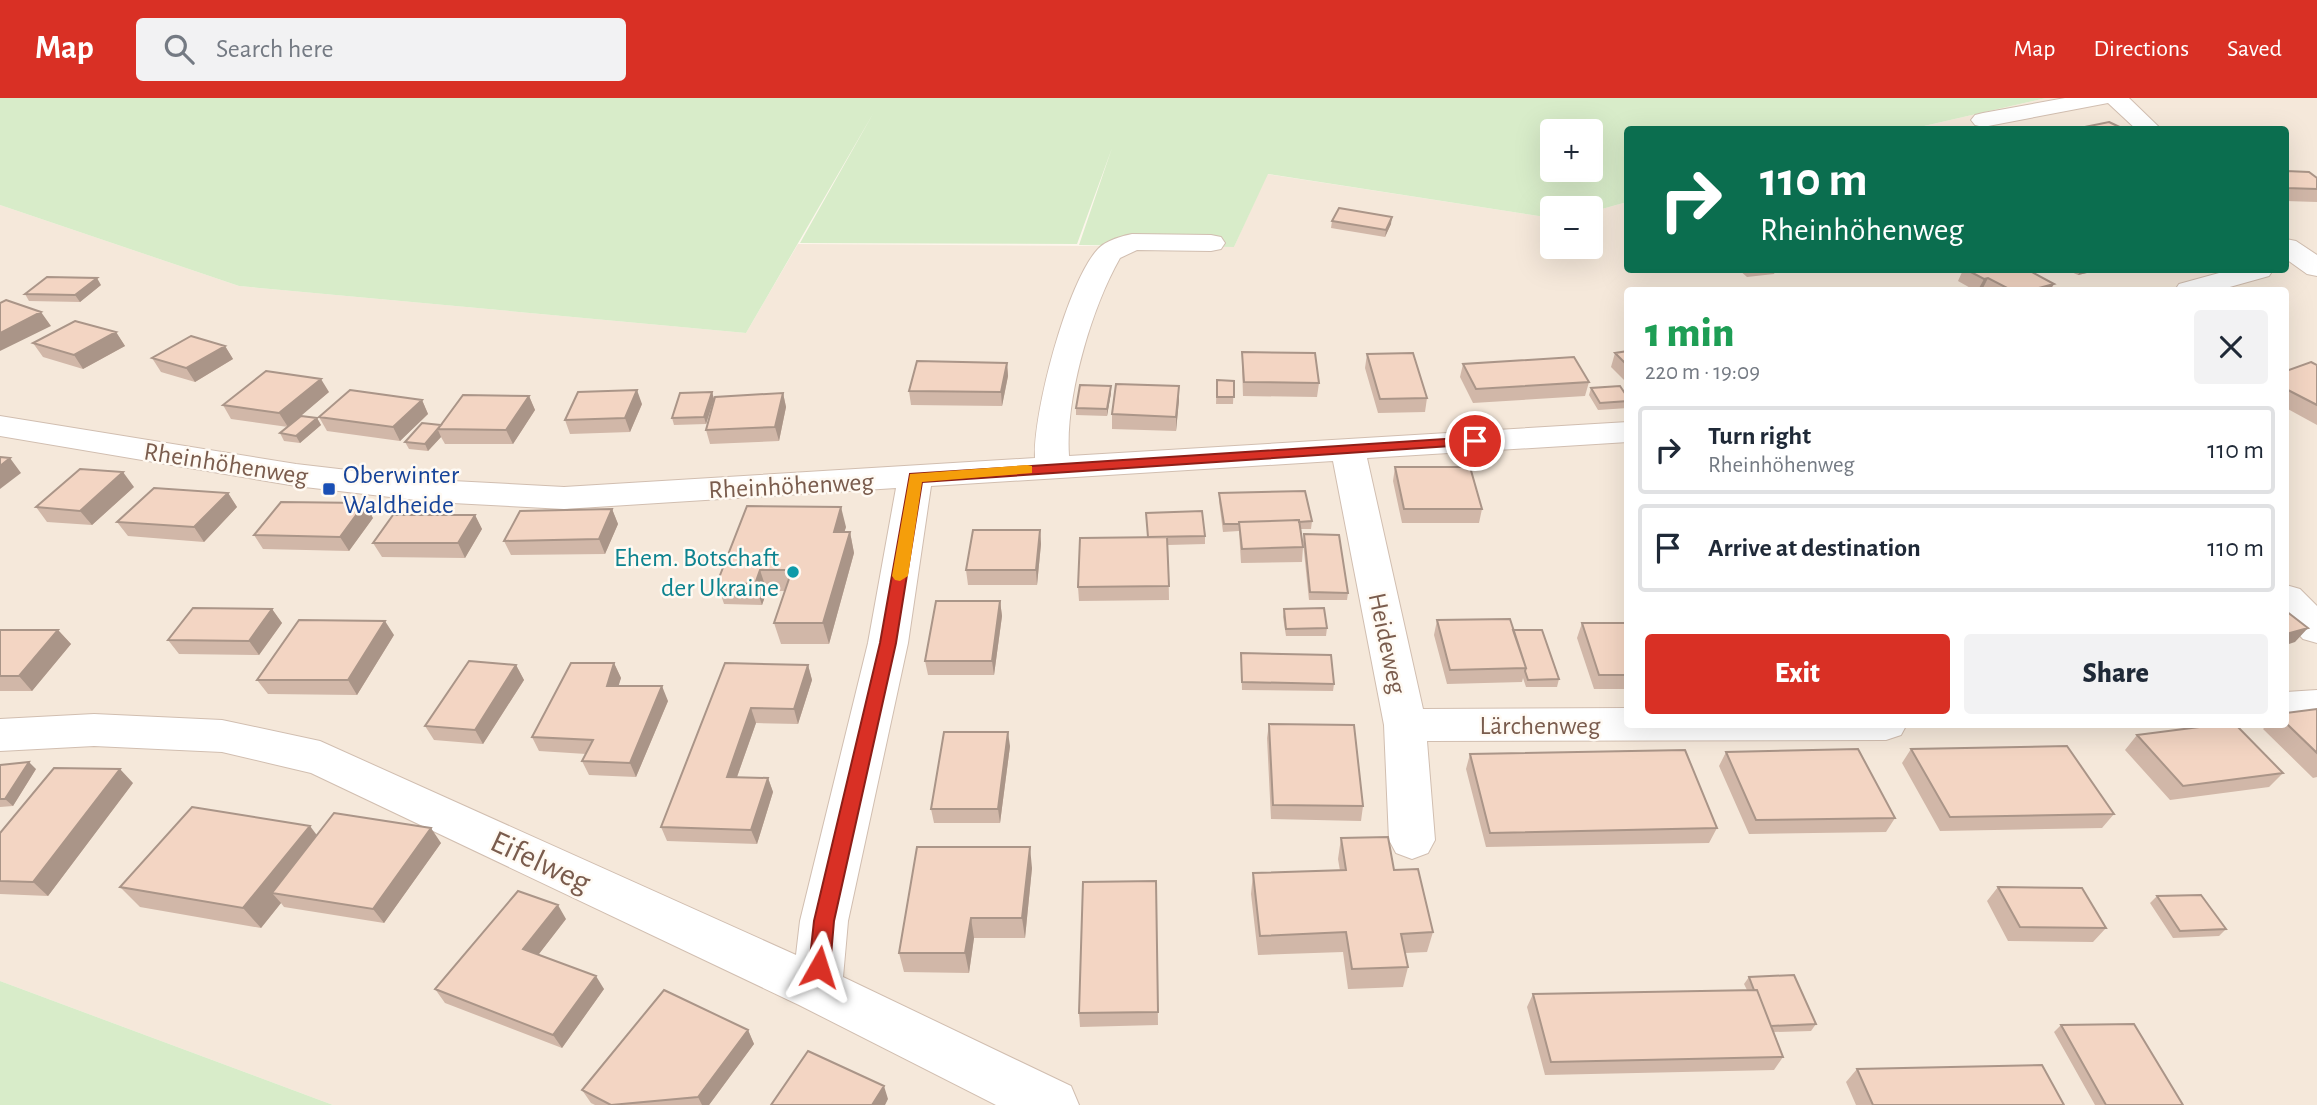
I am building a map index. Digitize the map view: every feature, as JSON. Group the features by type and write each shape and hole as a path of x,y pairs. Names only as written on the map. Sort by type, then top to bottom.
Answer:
{"street":[{"path":"1983,121 2102,98"},
{"path":"2115,98 2146,126"},
{"path":"1053,468 1053,428 1065,377 1087,300 1109,253 1132,242 1211,243"},
{"path":"2200,287 2248,273"},
{"name":"Rheinhöhenweg","path":"0,426 296,475 433,491 551,498 915,478 1624,432"},
{"name":"Heideweg","path":"1348,449 1405,725 1412,840"},
{"path":"817,989 824,921 888,643 915,478"},
{"path":"2289,601 2317,629"},
{"path":"2289,708 2317,706"},
{"name":"Lärchenweg","path":"1405,725 1624,725"},
{"name":"Eifelweg","path":"0,735 94,730 222,736 320,758 817,989 1052,1105"}],"shaded area":[{"path":"2046,98 2317,98 2317,1105 333,1105 0,981 0,205 239,286 746,333 798,244 1234,247 1267,174 1540,216 1540,259 1603,259 1603,209 1624,203 1624,273 2289,273 2289,126 1924,126"}],"green space":[{"path":"0,98 2046,98 1924,126 1624,126 1624,203 1603,209 1603,196 1540,196 1540,216 1268,174 1234,247 1079,245 1112,148 1077,244 800,243 874,112 746,333 239,286 0,205"},
{"path":"0,981 333,1105 0,1105"}],"building":[{"path":"2109,122 2118,126 2090,126"},
{"path":"2289,171 2309,172 2317,178 2317,189 2289,188"},
{"path":"1339,208 1392,217 1386,230 1332,221"},
{"path":"1973,273 2034,273 2054,284 2042,287 2005,287 1988,278 1984,279"},
{"path":"47,277 97,278 75,295 25,294"},
{"path":"6,300 41,312 0,333 0,303"},
{"path":"75,321 116,332 74,355 33,343"},
{"path":"191,336 225,346 186,368 152,358"},
{"path":"1242,352 1315,353 1319,383 1244,382"},
{"path":"1624,352 1624,362 1615,353"},
{"path":"1413,353 1427,398 1380,399 1367,354"},
{"path":"1574,357 1589,382 1476,389 1463,364"},
{"path":"917,361 1007,363 1001,392 909,391"},
{"path":"2311,362 2317,365 2317,405 2289,391 2289,370"},
{"path":"266,371 321,379 279,413 223,405"},
{"path":"1217,380 1234,381 1234,397 1217,397"},
{"path":"1116,384 1179,386 1176,417 1112,414"},
{"path":"1080,385 1111,386 1107,409 1076,408"},
{"path":"1620,386 1624,392 1624,401 1600,403 1591,388"},
{"path":"350,390 422,400 393,427 319,417"},
{"path":"637,390 625,418 565,420 578,392"},
{"path":"712,392 704,417 672,418 680,393"},
{"path":"783,393 775,427 706,430 715,397"},
{"path":"463,395 529,396 506,430 438,429"},
{"path":"301,416 317,418 296,436 280,433"},
{"path":"422,423 441,425 425,444 405,442"},
{"path":"0,457 10,458 0,466"},
{"path":"1395,467 1470,467 1482,509 1404,509"},
{"path":"80,469 123,472 80,511 36,507"},
{"path":"154,488 228,493 194,527 117,522"},
{"path":"1305,491 1312,521 1224,524 1219,493"},
{"path":"281,502 365,503 340,537 254,535"},
{"name":"Ehem. Botschaft der Ukraine","path":"747,506 841,507 834,532 850,532 823,623 774,623 792,570 760,570 755,584 717,583"},
{"path":"612,509 599,539 504,541 520,511"},
{"path":"1202,511 1205,536 1148,537 1146,513"},
{"path":"393,515 475,515 458,543 373,543"},
{"path":"1299,520 1303,547 1242,549 1239,522"},
{"path":"973,530 1040,530 1036,570 966,570"},
{"path":"1304,534 1339,535 1348,593 1310,592"},
{"path":"1167,537 1169,586 1078,587 1080,538"},
{"path":"936,601 1000,601 992,661 925,661"},
{"path":"193,608 272,609 249,641 168,640"},
{"path":"1324,608 1327,628 1286,629 1284,609"},
{"path":"2289,613 2308,628 2289,633"},
{"path":"1510,619 1526,668 1450,670 1437,620"},
{"path":"299,620 385,621 348,680 257,680"},
{"path":"1582,623 1624,623 1624,675 1599,675"},
{"path":"0,630 58,630 19,676 0,676"},
{"path":"1513,630 1542,630 1559,679 1528,680"},
{"path":"1241,653 1331,655 1334,684 1242,682"},
{"path":"469,661 516,665 475,730 425,726"},
{"path":"571,663 614,663 607,686 662,686 630,763 582,761 593,740 532,737"},
{"path":"725,663 808,665 794,709 751,708 727,777 768,778 751,830 661,827"},
{"path":"2317,709 2317,753 2289,726 2289,713"},
{"path":"1269,724 1354,725 1363,806 1273,805"},
{"path":"2192,728 2239,728 2283,773 2183,786 2137,735"},
{"path":"944,732 1008,732 998,809 931,809"},
{"path":"2067,746 2114,814 1950,817 1911,749"},
{"path":"1858,749 1895,818 1756,820 1726,752"},
{"path":"1685,750 1717,828 1490,833 1470,754"},
{"path":"29,762 5,799 0,799 0,765"},
{"path":"54,768 120,769 33,882 0,881 0,833"},
{"path":"192,807 310,826 243,908 120,887"},
{"path":"334,813 431,828 373,909 272,893"},
{"path":"1388,837 1394,870 1418,869 1433,932 1401,934 1408,967 1352,969 1346,932 1260,936 1253,873 1346,870 1341,838"},
{"path":"917,847 1030,847 1022,918 971,918 965,953 899,953"},
{"path":"1156,881 1158,1012 1079,1013 1083,882"},
{"path":"1998,887 2082,888 2106,928 2020,927"},
{"path":"518,891 558,905 523,949 596,976 553,1035 435,989"},
{"path":"2201,895 2226,929 2180,931 2157,896"},
{"path":"1794,975 1816,1024 1771,1026 1749,977"},
{"path":"664,990 748,1030 698,1097 611,1105 582,1090"},
{"path":"1757,990 1783,1057 1551,1062 1533,994"},
{"path":"2134,1024 2183,1105 2106,1105 2061,1025"},
{"path":"808,1051 884,1086 872,1105 771,1105"},
{"path":"2042,1065 2064,1105 1873,1105 1857,1069"}],"slow traffic":[{"path":"900,576 915,478 1027,470"}],"place":[{"name":"Oberwinter Waldheide","path":"329,489"},
{"name":"Ehem. Botschaft der Ukraine","path":"793,572"}],"route":[{"path":"819,967 824,921 888,643 915,478 1475,441"}]}
